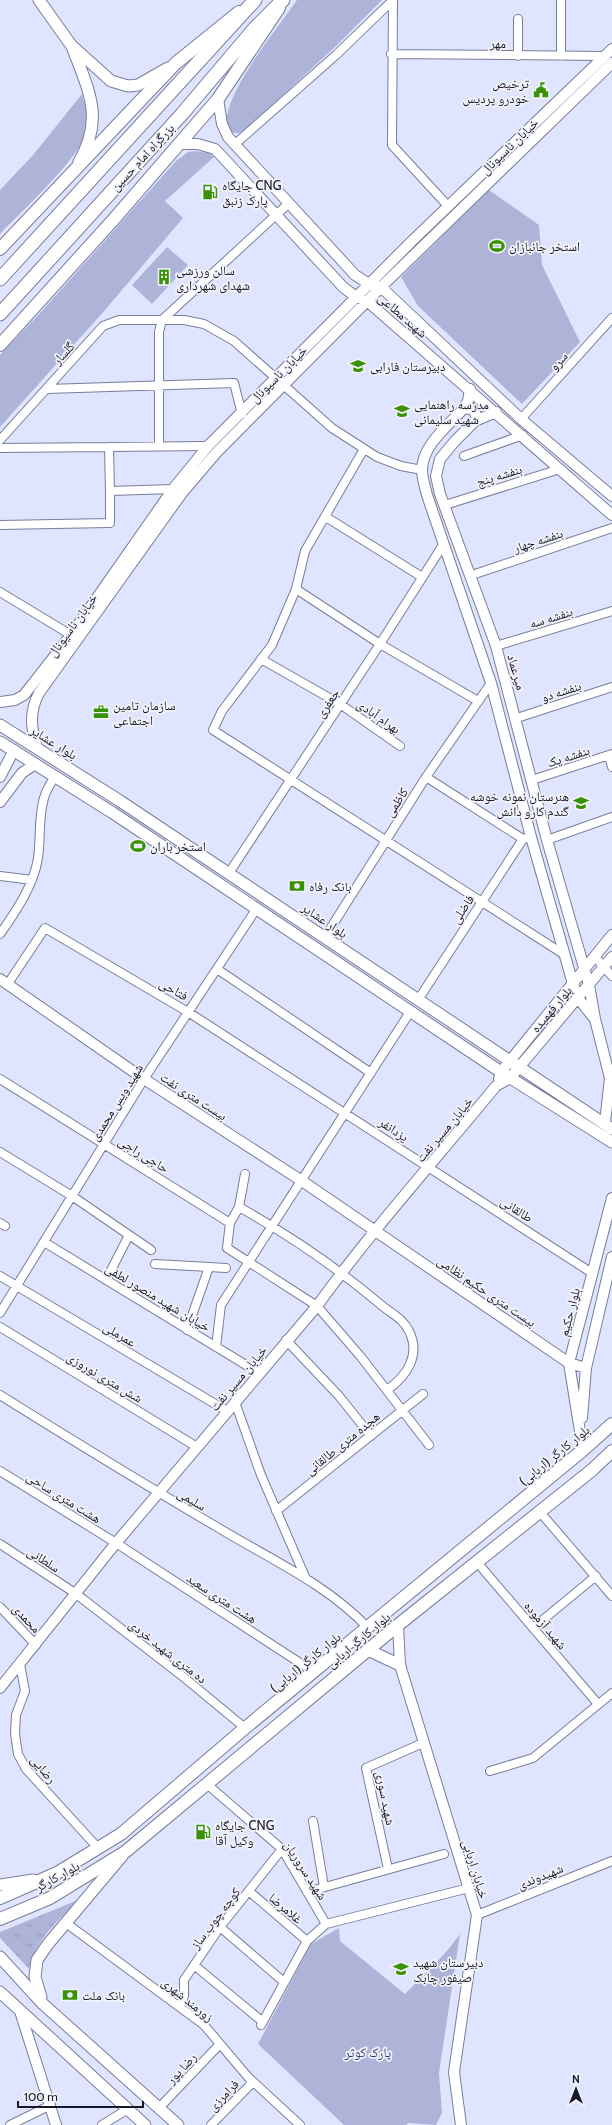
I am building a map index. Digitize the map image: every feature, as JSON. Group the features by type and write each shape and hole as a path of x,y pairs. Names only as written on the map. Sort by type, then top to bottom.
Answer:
{"highway":[{"name":"بزرگراه امام حسین","path":"0,279 255,0"},
{"name":"بزرگراه امام حسین","path":"0,314 182,114 255,28 284,0"}],"main road":[{"path":"39,0 71,45 112,81 128,86 138,85 176,63"},
{"path":"0,249 176,63 255,0"},
{"path":"0,345 180,144 218,99 284,0"},
{"path":"70,176 90,141 93,120 89,94 71,45"},
{"name":"بلوار عشایر","path":"0,725 229,873 514,1065 609,1126"},
{"name":"بلوار عشایر","path":"0,742 55,776 257,908 506,1075 612,1142"},
{"name":"بلوار کارگر (اربابی)","path":"0,1898 57,1873 121,1834 168,1796 245,1728 583,1450 612,1424"},
{"name":"بلوار کارگر اربابی","path":"125,1852 208,1785 398,1625 476,1561 540,1512 612,1451"},
{"path":"368,1650 400,1665"},
{"path":"43,2004 37,1988 35,1977 36,1964 43,1951 125,1852"},
{"name":"بلوار کارگر","path":"0,1919 50,1898 125,1852"},
{"path":"0,1885 26,1882 57,1873"},
{"path":"40,1881 37,1886 37,1892 41,1897 50,1898"},
{"path":"0,1957 43,2004 178,2125"},
{"path":"0,1992 145,2125"}],"street":[{"path":"234,144 336,55 393,0 391,54 392,145 448,206"},
{"path":"561,0 561,56"},
{"path":"518,19 518,56"},
{"name":"خیابان ناسیونال","path":"37,748 31,721 34,704 39,693 173,488 208,446 242,414 369,284 603,56 612,49"},
{"name":"مهر","path":"391,54 603,56"},
{"name":"خیابان ناسیونال","path":"0,702 14,700 24,695 75,637 182,493 216,453 285,386 381,287 612,63"},
{"name":"شهید مطاعی","path":"218,99 224,130 234,144 355,275 369,284 381,287 521,419 612,496"},
{"name":"شهید مطاعی","path":"180,144 198,144 215,149 342,287 356,297 367,301 496,412 612,515"},
{"path":"159,446 160,332 162,320 288,204"},
{"name":"سرو","path":"521,419 612,318"},
{"name":"گلسار","path":"0,440 103,326 110,322 119,320 184,320 204,324 234,341 332,428 364,449 377,457 401,466 422,470"},
{"path":"46,389 234,383 242,414"},
{"path":"470,390 468,401 464,408 429,448 424,458 422,470 430,507 471,621 491,683 527,838 538,861 573,984 578,998 595,1019"},
{"path":"464,408 473,409 478,419"},
{"name":"میرعماد","path":"496,412 478,419 455,441 440,459 436,476 496,646 517,718 547,840 589,985 595,1019 611,1075"},
{"path":"464,456 522,435"},
{"path":"0,448 208,446"},
{"path":"0,525 110,523 109,447"},
{"path":"364,449 305,551 296,589 272,645 222,710 213,730 565,957"},
{"name":"بنفشه پنج","path":"445,505 560,469"},
{"path":"110,491 173,488"},
{"path":"326,517 422,577"},
{"name":"بنفشه چهار","path":"472,575 612,528"},
{"name":"جعفری","path":"229,873 380,644 443,545"},
{"path":"296,589 380,644 478,702"},
{"path":"0,592 75,637"},
{"name":"بنفشه سه","path":"496,646 612,611"},
{"name":"بهرام آبادی","path":"261,659 340,704 400,746"},
{"name":"کاظمی","path":"324,937 426,777 491,683"},
{"name":"بنفشه دو","path":"517,718 612,687"},
{"path":"0,777 3,768 14,750"},
{"path":"610,755 612,767"},
{"name":"بنفشه یک","path":"532,780 610,755"},
{"path":"0,802 22,773 35,764"},
{"path":"0,934 12,918 32,880 38,859 40,811 44,796 55,776"},
{"path":"426,777 527,838"},
{"path":"547,840 612,817"},
{"name":"فاضلی","path":"418,1000 481,902 527,838"},
{"path":"538,861 552,856"},
{"path":"0,876 32,880"},
{"name":"شهید ویس محمدی","path":"0,1313 144,1079 257,908"},
{"name":"فتاحی","path":"3,982 45,928 188,1012 346,1113"},
{"name":"بلوار فهمیده","path":"514,1065 584,969 612,935"},
{"path":"594,957 612,976"},
{"name":"بلوار فهمیده","path":"514,1065 578,998 612,957"},
{"path":"217,969 371,1073"},
{"name":"بیست متری نفت","path":"3,982 144,1079 376,1232"},
{"path":"216,1347 222,1305 248,1262 302,1182 410,1012"},
{"path":"506,1075 514,1065"},
{"name":"خیابان مسیر نفت","path":"0,1688 36,1645 116,1543 286,1340 317,1306 341,1272 506,1075"},
{"path":"609,1126 611,1075"},
{"name":"حاجی راجی","path":"0,1079 230,1223"},
{"name":"یزدانفر","path":"346,1113 429,1166"},
{"path":"0,1152 72,1196 151,1250"},
{"name":"طالقانی","path":"429,1166 592,1273"},
{"path":"245,1174 238,1207 230,1223 227,1248 317,1306 387,1390 429,1445"},
{"name":"بلوار حکیم","path":"583,1450 569,1363 612,1198"},
{"path":"238,1207 272,1225 341,1272 386,1309 401,1319 409,1331 414,1348 410,1365 399,1381 387,1390"},
{"name":"بیست متری حکیم نظامی","path":"376,1232 569,1363 586,1368"},
{"path":"106,1280 129,1235"},
{"name":"خیابان شهید منصور لطفی","path":"44,1242 259,1373"},
{"name":"بلوار حکیم","path":"581,1434 586,1368 612,1257"},
{"path":"155,1264 226,1268"},
{"path":"187,1330 209,1268"},
{"name":"عمرملی","path":"0,1276 227,1411"},
{"name":"شش متری نوروزی","path":"0,1327 197,1447"},
{"path":"286,1340 339,1396 371,1436"},
{"name":"هجده متری طالقانی","path":"276,1511 423,1394"},
{"name":"سلیمی","path":"0,1395 159,1493 307,1580 350,1608 368,1628"},
{"path":"235,1402 276,1511 307,1580"},
{"name":"هشت متری ساحی","path":"0,1471 116,1543"},
{"path":"540,1512 612,1596"},
{"name":"هشت متری سعید","path":"116,1543 314,1672"},
{"name":"سلطانی","path":"0,1544 75,1594"},
{"name":"شهید آزموده","path":"476,1561 598,1704"},
{"path":"534,1628 596,1576"},
{"name":"ده متری شهید خردی","path":"75,1594 181,1675 245,1728"},
{"name":"محمدی","path":"0,1607 36,1645"},
{"name":"خیابان اربابی","path":"398,1625 400,1665 477,1915 454,2072 461,2125"},
{"name":"رضایی","path":"20,1664 25,1691 16,1715 15,1734 18,1754 26,1769 98,1848"},
{"path":"490,1771 534,1758 612,1693"},
{"name":"شهید سوری","path":"388,1869 366,1768 423,1743"},
{"name":"شهید سروریان","path":"208,1785 282,1849 326,1924"},
{"path":"313,1821 324,1887"},
{"name":"کوچه چوب ساز","path":"180,2006 184,1996 184,1980 220,1927 250,1892 282,1849"},
{"path":"307,1892 444,1854"},
{"name":"شهیدوندی","path":"477,1915 612,1861"},
{"path":"194,1965 262,2024 307,1941 326,1924 469,1888"},
{"name":"غلامرضا","path":"250,1892 307,1941"},
{"name":"زورمند شهری","path":"66,1923 204,2025 253,2082 300,2125"},
{"path":"220,1927 284,1982"},
{"path":"20,2011 51,2105 56,2125"},
{"name":"رضا پور","path":"160,2108 220,2044"},
{"name":"فرامرزی","path":"210,2125 253,2082"},
{"path":"10,2125 51,2105"},
{"path":"102,2125 128,2109"}],"green space":[{"path":"297,0 382,0 336,46 245,130 234,133 230,131 227,122 231,102 256,56"},
{"path":"82,94 89,120 86,136 66,165 52,181 0,234 0,190 33,155"},
{"path":"195,151 209,153 214,157 165,201 183,218 105,310 0,427 0,355 42,311 176,161 188,152"},
{"path":"489,190 539,225 542,265 580,342 522,404 418,306 401,277"},
{"path":"167,247 188,265 152,304 132,285"},
{"path":"78,1900 55,1923 42,1940 36,1949 29,1969 0,1938 0,1932"},
{"name":"پارک کوثر","path":"339,1928 340,1941 405,1994 447,1951 460,1934 439,2073 442,2113 436,2125 408,2123 406,2125 344,2125 258,2044 311,1944"}],"place":[{"name":"ترخیص خودرو پردیس","path":"541,90"},
{"name":"جایگاه CNG پارک زنبق","path":"210,192"},
{"name":"استخر جانبازان","path":"497,246"},
{"name":"سالن ورزشی شهدای شهرداری","path":"164,277"},
{"name":"دبیرستان فارابی","path":"358,366"},
{"name":"مدرسه راهنمایی شهید سلیمانی","path":"402,411"},
{"name":"سازمان تامین اجتماعی","path":"101,712"},
{"name":"هنرستان نمونه خوشه گندم کارو دانش","path":"581,803"},
{"name":"استخر باران","path":"138,846"},
{"name":"بانک رفاه","path":"297,886"},
{"name":"جایگاه CNG وکیل آقا","path":"203,1832"},
{"name":"دبیرستان شهید صیفور چابک","path":"401,1969"},
{"name":"بانک ملت","path":"70,1995"}]}
